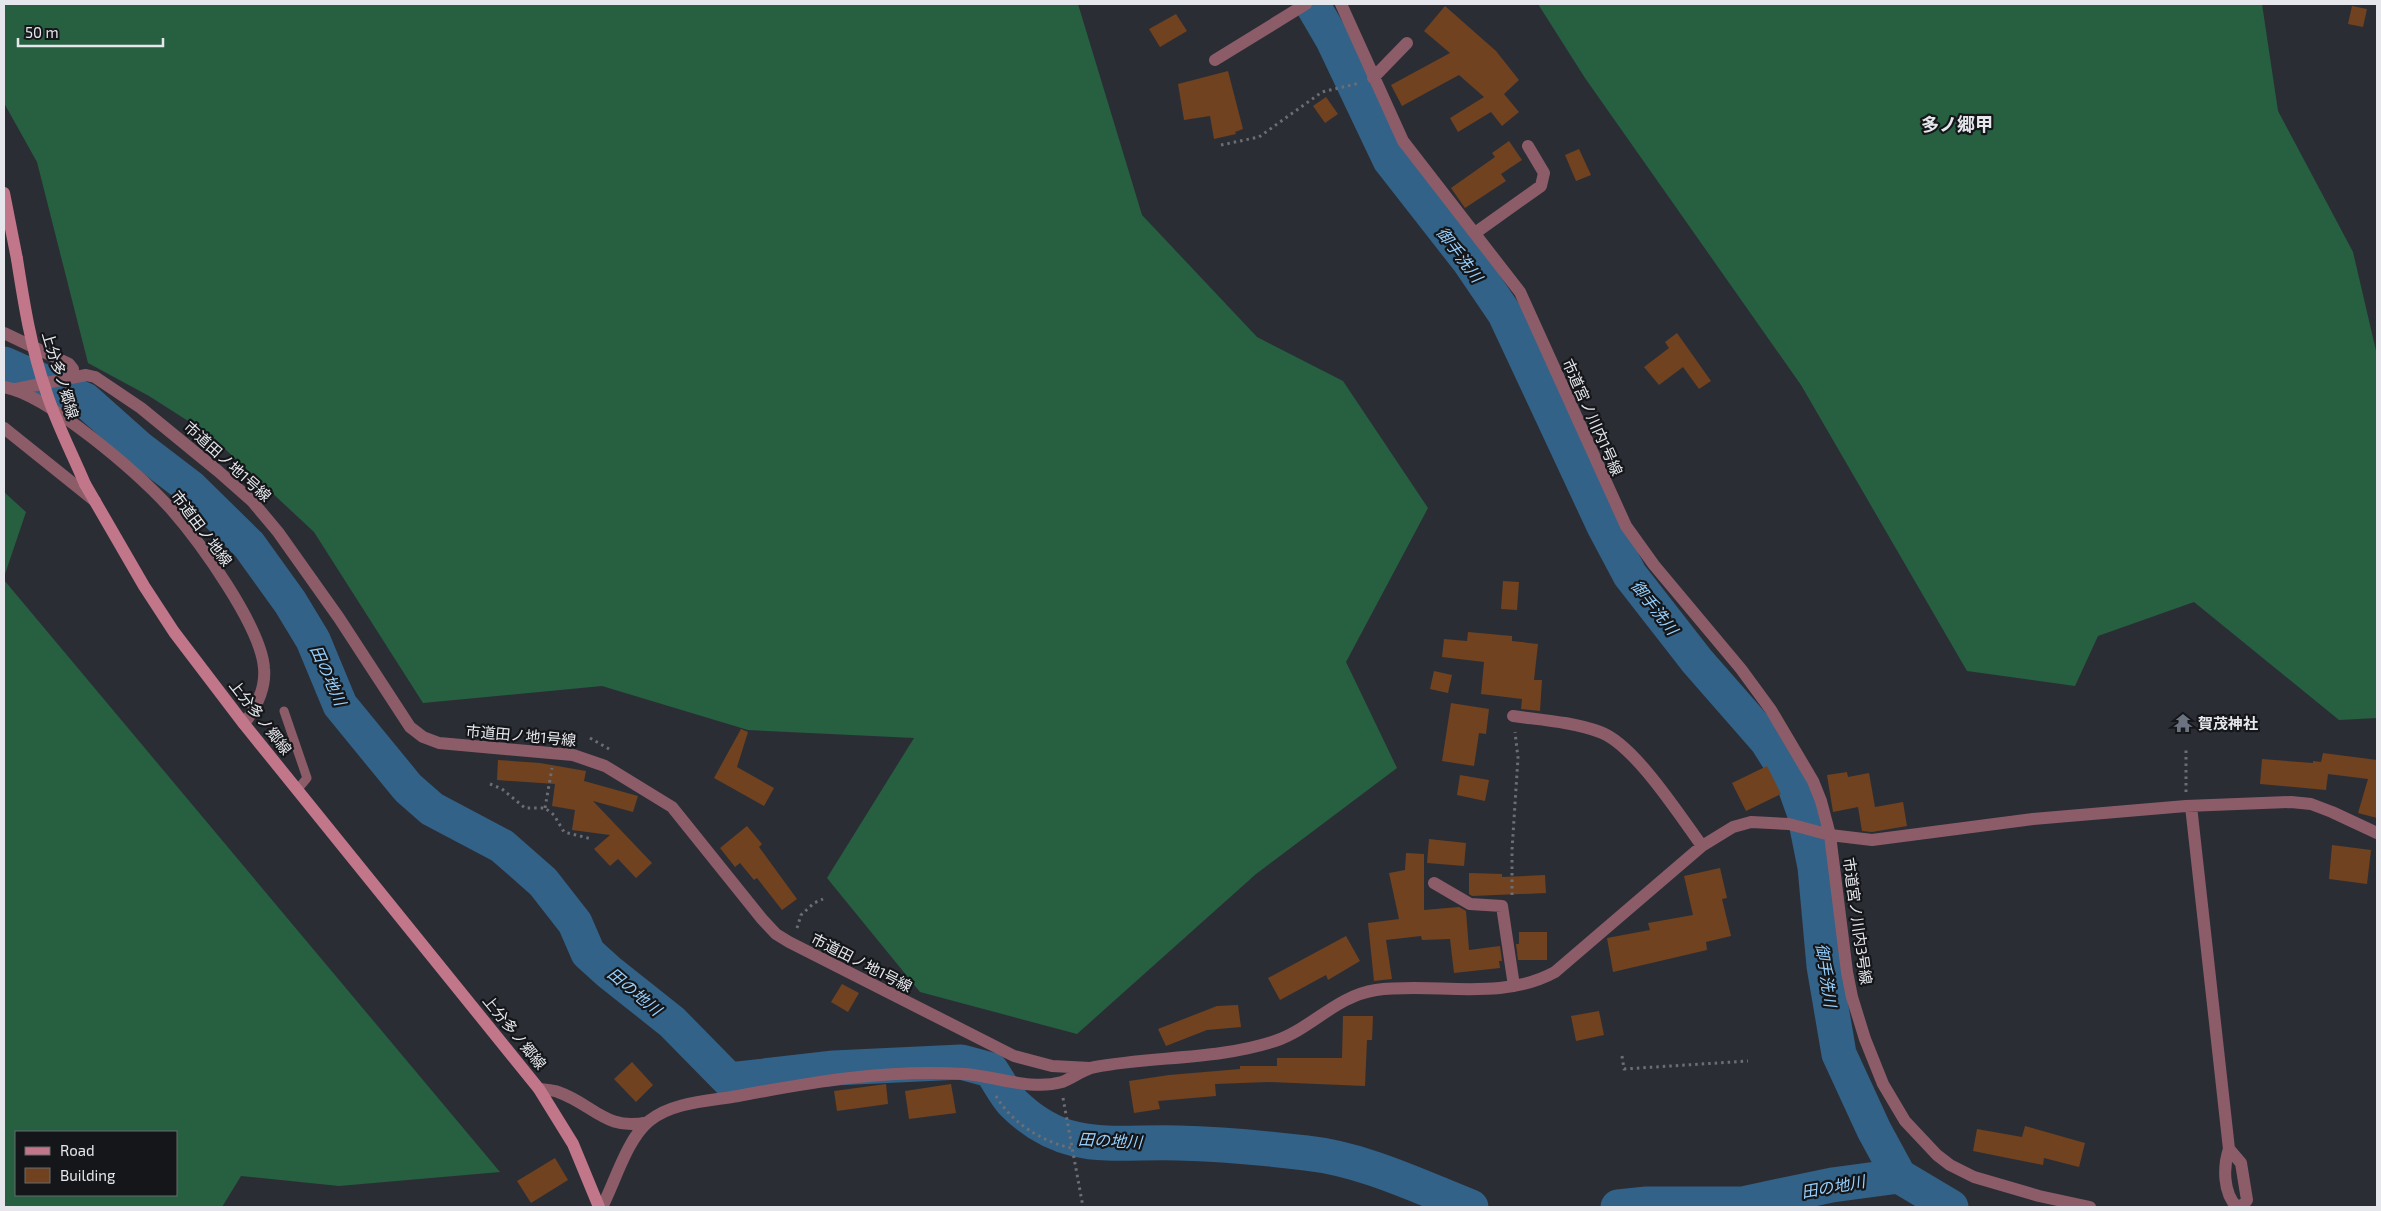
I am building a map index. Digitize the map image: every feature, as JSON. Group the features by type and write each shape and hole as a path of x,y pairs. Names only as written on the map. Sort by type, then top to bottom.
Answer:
{"main road":[{"name":"上分多ノ郷線","path":"4,193 27,318 39,371 57,423 94,501 144,586 174,632 244,724 297,790 325,821 539,1089 573,1144 600,1207"}],"street":[{"name":"市道宮ノ川内1号線","path":"1341,4 1368,80 1403,141 1520,292 1572,412 1626,526 1654,565 1741,669 1771,710 1813,781 1821,801 1825,834"},
{"path":"1215,60 1302,6"},
{"path":"1368,80 1407,43"},
{"path":"1475,233 1540,186 1544,173 1528,146"},
{"path":"4,333 69,364 73,369 70,378"},
{"name":"市道田ノ地1号線","path":"10,388 86,375 95,377 140,408 218,471 252,502 278,532 339,618 410,727 423,737 439,743 467,747 574,755 605,766 672,808 685,820 762,919 788,942 1014,1056 1052,1066 1092,1068"},
{"name":"市道田ノ地線","path":"10,388 43,402 116,458 171,509 201,549 251,626 262,655 265,677 263,689 252,714 244,724"},
{"path":"4,428 94,501"},
{"path":"1513,716 1583,727 1602,732 1618,741 1634,758 1702,846"},
{"path":"600,1207 636,1135 648,1122 659,1114 689,1104 842,1078 951,1074 1014,1082 1061,1082 1092,1068 1210,1055 1274,1041 1288,1035 1339,1003 1365,992 1397,989 1456,990 1514,986 1542,979 1555,972 1702,846 1733,827 1751,822 1789,824 1825,834 1872,840 2033,819 2189,806 2292,802 2311,804 2377,833"},
{"path":"2189,806 2229,1149 2224,1164 2230,1200 2237,1207"},
{"name":"市道宮ノ川内3号線","path":"1825,834 1852,997 1865,1039 1883,1084 1905,1121 1936,1154 1950,1165 1974,1177 2039,1196 2090,1207"},
{"path":"1434,883 1470,904 1502,906 1514,986"},
{"path":"539,1089 558,1092 609,1121 634,1125 648,1122"},
{"path":"2229,1149 2241,1163 2246,1200 2241,1207"}],"lane":[{"path":"284,710 307,778 297,790"}],"path":[{"path":"1221,145 1259,137 1322,92 1368,80"},
{"path":"1502,906 1511,907 1512,898 1512,850 1518,758 1513,716"},
{"path":"2186,748 2189,806"},
{"path":"545,808 552,765"},
{"path":"490,784 502,789 525,808 545,808 554,815 564,832 592,839"},
{"path":"795,931 801,915 823,899"},
{"path":"1622,1056 1624,1068 1748,1061"},
{"path":"985,1078 1000,1102 1023,1126 1055,1144 1071,1148"},
{"path":"1061,1082 1071,1148 1083,1207"}],"green space":[{"path":"4,4 1078,4 1142,215 1257,337 1343,381 1428,508 1346,662 1397,768 1256,874 1077,1034 920,992 827,878 914,738 748,730 602,686 423,703 314,532 210,435 149,396 88,363 37,162 4,103"},
{"path":"1538,4 2262,4 2278,111 2353,252 2377,355 2377,718 2339,720 2194,602 2098,636 2075,686 1967,671 1801,385 1585,78"},
{"path":"4,492 26,512 4,577"},
{"path":"4,580 500,1172 339,1186 241,1176 222,1207 4,1207"}],"building":[{"path":"1445,6 1496,51 1519,80 1504,94 1519,112 1502,126 1491,112 1458,132 1450,118 1484,97 1459,75 1402,106 1391,85 1450,53 1424,31"},
{"path":"2352,6 2367,9 2363,27 2348,24"},
{"path":"1176,14 1187,31 1160,47 1149,29"},
{"path":"1228,71 1243,129 1235,132 1236,134 1214,139 1210,116 1184,120 1178,84"},
{"path":"1326,97 1338,114 1325,123 1313,106"},
{"path":"1509,141 1522,160 1501,174 1506,181 1465,208 1451,188 1495,157 1492,153"},
{"path":"1579,149 1591,175 1576,181 1565,155"},
{"path":"1677,333 1711,381 1699,389 1683,367 1659,385 1644,367 1669,348 1665,342"},
{"path":"1503,581 1519,582 1517,610 1501,609"},
{"path":"1468,632 1512,636 1512,641 1538,644 1534,680 1542,680 1540,711 1521,709 1522,699 1481,694 1484,662 1442,657 1444,639 1467,641"},
{"path":"1434,671 1452,675 1448,693 1430,689"},
{"path":"1451,703 1489,709 1486,734 1479,733 1474,766 1442,761"},
{"path":"741,729 748,732 737,767 774,788 764,806 714,778"},
{"path":"2323,753 2377,760 2377,818 2358,813 2368,779 2328,774 2326,790 2260,784 2262,759 2313,763 2313,761 2321,762"},
{"path":"498,760 540,763 586,771 584,781 638,796 633,812 593,801 652,863 636,878 618,859 610,866 594,849 610,835 572,830 575,810 552,806 555,784 497,780"},
{"path":"1767,766 1781,794 1746,811 1732,783"},
{"path":"1847,772 1848,777 1869,773 1875,807 1903,802 1907,826 1872,832 1862,831 1858,807 1833,812 1827,775"},
{"path":"1460,775 1489,780 1485,801 1457,795"},
{"path":"747,826 762,844 759,847 797,899 782,910 757,878 754,880 740,863 735,867 720,848"},
{"path":"1429,839 1466,843 1464,866 1427,863"},
{"path":"2332,845 2371,850 2367,884 2329,879"},
{"path":"1406,853 1424,854 1424,910 1459,907 1466,911 1469,950 1500,946 1502,961 1499,961 1500,968 1454,973 1450,939 1422,940 1421,936 1386,940 1392,979 1374,981 1368,923 1399,919 1389,873 1405,870"},
{"path":"1720,868 1727,898 1722,899 1731,936 1706,942 1707,950 1613,972 1607,938 1650,930 1648,923 1693,915 1684,876"},
{"path":"1469,873 1502,874 1502,877 1545,875 1546,893 1472,896 1469,894"},
{"path":"1519,932 1547,932 1547,960 1518,960 1516,944 1519,944"},
{"path":"1346,936 1360,961 1328,980 1326,975 1280,1000 1268,978"},
{"path":"842,984 859,993 848,1012 831,1002"},
{"path":"1238,1005 1241,1027 1207,1030 1166,1046 1158,1029 1217,1006"},
{"path":"1599,1011 1604,1035 1576,1041 1571,1016"},
{"path":"1343,1016 1373,1016 1372,1040 1367,1040 1365,1086 1268,1082 1215,1084 1216,1096 1158,1101 1160,1109 1134,1113 1129,1081 1169,1075 1240,1069 1240,1066 1277,1066 1277,1058 1342,1058"},
{"path":"632,1062 653,1085 636,1102 614,1079"},
{"path":"886,1084 888,1104 837,1111 834,1091"},
{"path":"951,1084 956,1113 909,1119 905,1091"},
{"path":"2025,1126 2085,1143 2079,1167 2044,1158 2043,1165 1973,1151 1977,1129 2022,1137"},
{"path":"555,1158 568,1180 531,1203 517,1181"}],"waterway":[{"name":"御手洗川","path":"1312,4 1333,40 1390,160 1469,261 1505,314 1604,526 1630,575 1697,661 1767,741 1794,784 1804,812 1815,867 1824,966 1839,1054 1874,1130 1899,1176 1951,1207"},
{"name":"田の地川","path":"4,364 85,400 140,449 191,488 249,545 290,602 313,640 340,705 408,788 432,809 502,846 543,882 575,923 588,953 672,1022 729,1080 834,1068 961,1062 991,1070 1014,1104 1033,1120 1052,1131 1072,1138 1091,1142 1111,1143 1226,1145 1327,1156 1390,1174 1471,1207"},
{"name":"田の地川","path":"1618,1207 1647,1204 1742,1204 1832,1185 1899,1176"}],"place":[{"name":"賀茂神社","path":"2183,723"}],"district":[{"name":"多ノ郷甲","path":"1957,124"}]}
